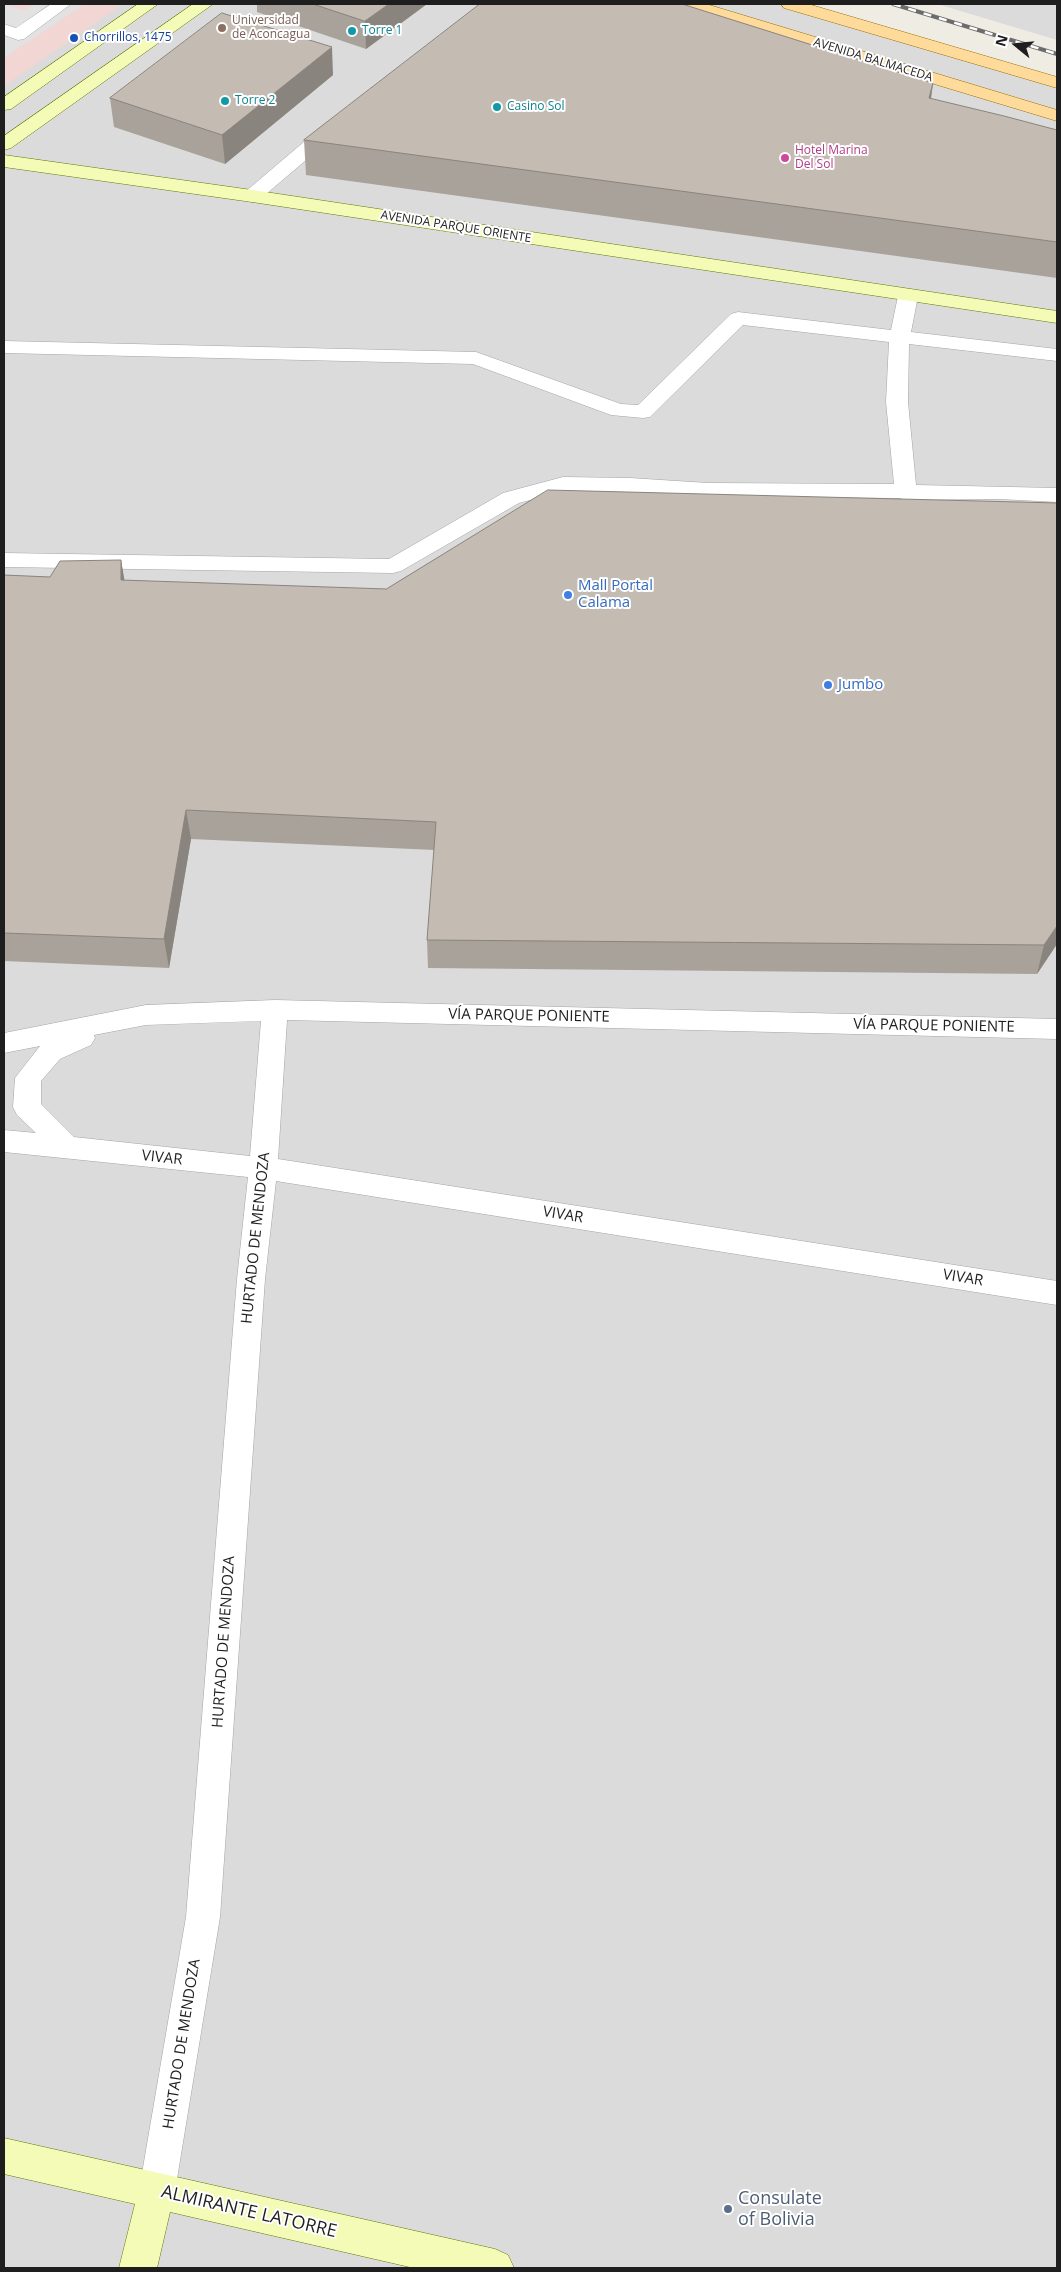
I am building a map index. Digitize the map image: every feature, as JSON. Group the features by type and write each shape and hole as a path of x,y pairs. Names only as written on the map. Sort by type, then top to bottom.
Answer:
{"main road":[{"name":"AVENIDA BALMACEDA","path":"688,4 1057,116"},
{"path":"790,4 1057,83"}],"street":[{"path":"8,36 62,4"},
{"path":"4,105 149,4"},
{"path":"4,144 204,4"},
{"path":"252,196 344,119"},
{"name":"AVENIDA PARQUE ORIENTE","path":"4,162 252,196 1057,317"},
{"path":"906,492 897,402 899,338 908,296"},
{"name":"AVENIDA PARQUE ORIENTE","path":"908,296 1057,312"},
{"path":"4,347 469,357 618,410 643,412 738,318 1057,355"},
{"path":"4,560 393,566 511,498 563,484 630,485 708,490 999,492 1057,495"},
{"name":"VÍA PARQUE PONIENTE","path":"4,1043 146,1015 274,1010 1057,1029"},
{"name":"HURTADO DE MENDOZA","path":"138,2268 157,2191 203,1917 250,1279 263,1168 274,1010"},
{"path":"67,1148 27,1107 28,1078 51,1052 125,1019"},
{"name":"VIVAR","path":"4,1141 263,1168 1057,1293"},
{"name":"ALMIRANTE LATORRE","path":"4,2156 495,2268"}],"shaded area":[{"path":"4,4 804,4 1057,80 1057,2268 4,2268"},
{"path":"4,4 123,4 4,86"},
{"path":"4,4 24,11 35,4 85,4 4,58"},
{"path":"937,4 1057,4 1057,40"}],"building":[{"path":"313,4 389,4 365,21"},
{"path":"480,4 682,4 933,83 929,98 1057,130 1057,242 304,140"},
{"path":"222,13 332,47 222,135 110,98"},
{"path":"548,490 1057,503 1057,926 1044,945 427,940 436,822 186,810 164,939 4,933 4,575 50,577 60,561 121,560 121,580 386,589"}],"railway":[{"path":"893,4 1057,54"}],"place":[{"name":"Universidad de Aconcagua","path":"222,28"},
{"name":"Torre 1","path":"352,31"},
{"name":"Chorrillos, 1475","path":"74,38"},
{"name":"Torre 2","path":"225,101"},
{"name":"Casino Sol","path":"497,107"},
{"name":"Hotel Marina Del Sol","path":"785,158"},
{"name":"Mall Portal Calama","path":"568,595"},
{"name":"Jumbo","path":"828,685"},
{"name":"Consulate of Bolivia","path":"728,2209"}]}
